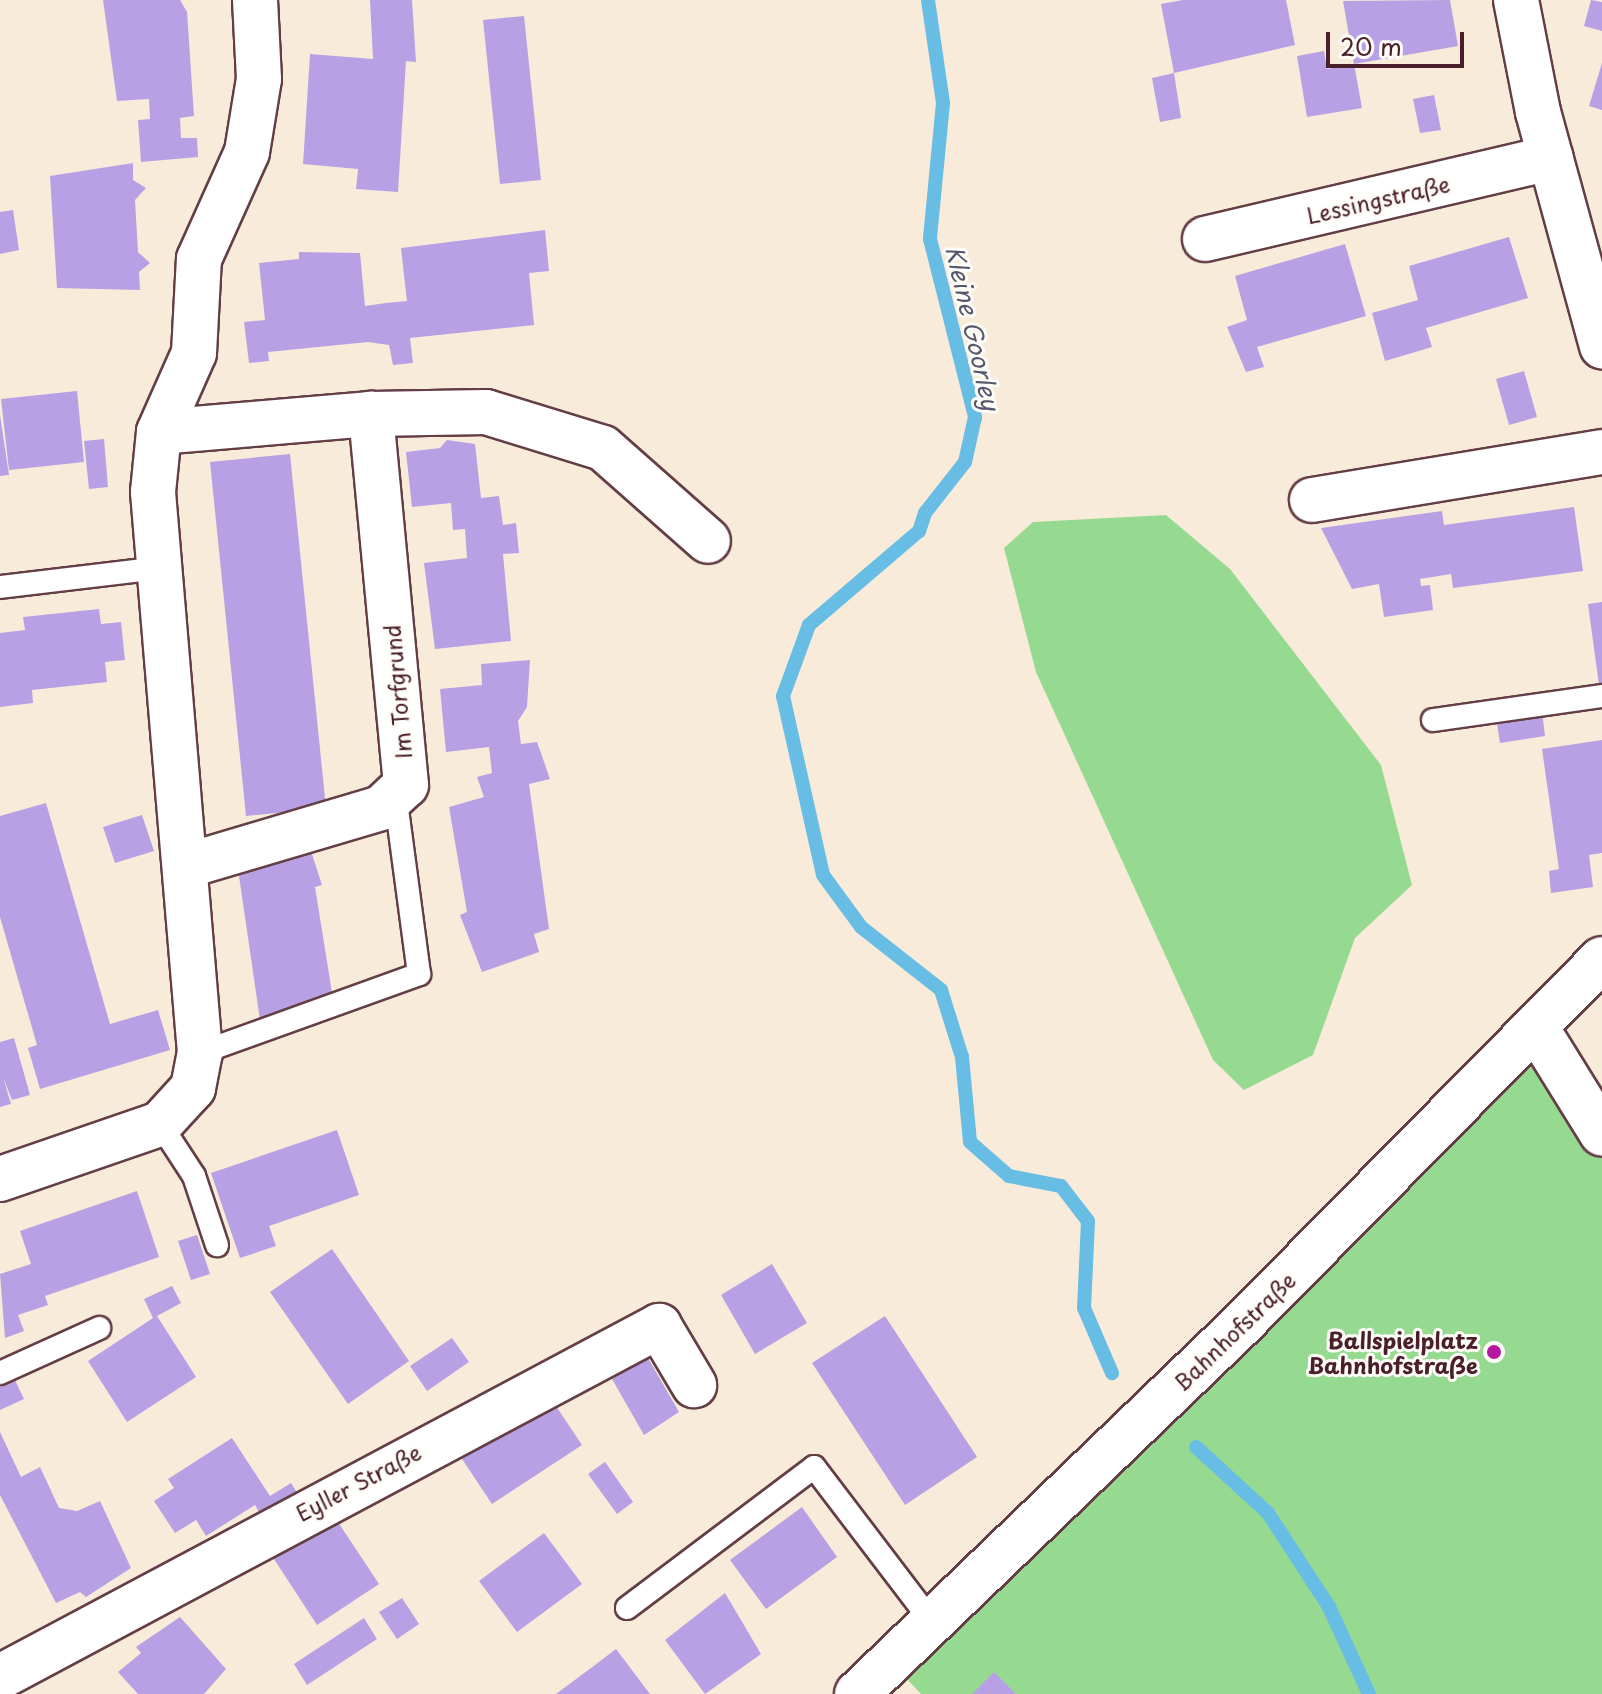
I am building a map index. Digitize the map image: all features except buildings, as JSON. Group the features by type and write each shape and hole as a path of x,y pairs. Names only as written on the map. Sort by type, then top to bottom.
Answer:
{"street":[{"path":"0,1179 160,1124 193,1088 200,1053 189,865 153,492 159,432 194,353 199,259 247,152 259,79 255,0"},
{"path":"1516,0 1551,158 1588,247 1602,346"},
{"name":"Lessingstraße","path":"1205,239 1551,158"},
{"path":"159,432 371,414 486,412 603,448 708,541"},
{"name":"Im Torfgrund","path":"371,414 406,785 395,795"},
{"path":"1312,500 1602,452"},
{"path":"189,865 381,808 395,795"},
{"name":"Bahnhofstraße","path":"857,1694 1537,1029 1602,959"},
{"path":"1537,1029 1602,1134"},
{"name":"Eyller Straße","path":"0,1677 659,1326 694,1385"}],"lane":[{"path":"0,587 160,568"},
{"path":"1433,720 1602,696"},
{"path":"200,1053 419,974 395,795"},
{"path":"160,1124 194,1176 217,1245"},
{"path":"0,1373 99,1328"},
{"path":"627,1608 814,1467 932,1622"}],"green space":[{"path":"1166,515 1230,569 1381,765 1412,885 1355,938 1313,1055 1244,1090 1213,1060 1036,672 1004,548 1033,522"},
{"path":"1537,1029 1602,1134 1602,1694 921,1694 891,1662"}],"waterway":[{"name":"Kleine Goorley","path":"928,0 943,103 930,239 975,417 965,462 925,513 919,531 809,625 783,696 823,875 861,927 941,990 962,1057 970,1142 1009,1176 1061,1186 1088,1221 1084,1308 1112,1373"},
{"name":"Kleine Goorley","path":"1196,1447 1268,1513 1329,1607 1369,1694"}],"place":[{"name":"Ballspielplatz Bahnhofstraße","path":"1494,1352"}]}
